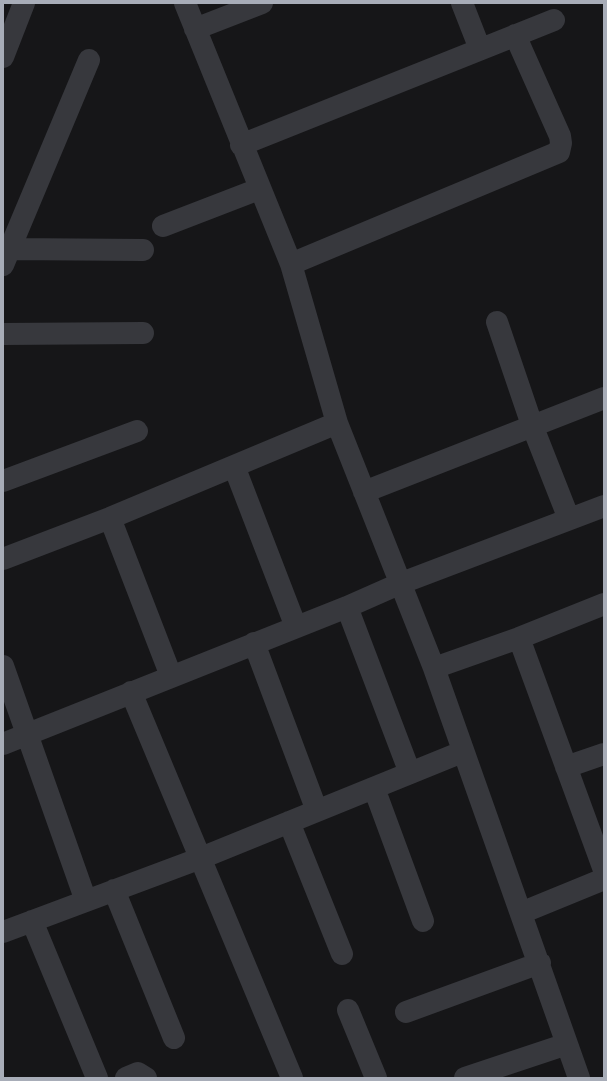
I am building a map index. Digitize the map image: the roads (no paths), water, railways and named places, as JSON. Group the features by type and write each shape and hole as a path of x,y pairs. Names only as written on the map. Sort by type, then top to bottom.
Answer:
{"street":[{"path":"3,57 24,3"},
{"path":"185,3 241,145 291,264 337,423 399,584 434,668 462,752 540,963 579,1078"},
{"path":"195,29 262,3"},
{"path":"462,3 480,49"},
{"path":"241,145 554,20"},
{"path":"291,264 559,152 561,143 560,136 515,35"},
{"path":"89,60 6,257 143,250"},
{"path":"163,226 259,188"},
{"path":"497,322 532,425 569,519"},
{"path":"3,334 143,333"},
{"path":"364,492 604,398"},
{"path":"3,559 110,518 337,423"},
{"path":"3,481 137,431"},
{"path":"234,466 296,627"},
{"path":"3,744 347,607 399,584 604,506"},
{"path":"110,518 171,676"},
{"path":"434,668 519,638 604,604"},
{"path":"347,607 410,773"},
{"path":"519,638 604,870"},
{"path":"254,643 317,811"},
{"path":"3,666 28,733 86,901"},
{"path":"131,692 292,1078"},
{"path":"3,932 201,858 462,752"},
{"path":"566,768 604,754"},
{"path":"374,788 423,921"},
{"path":"289,822 342,954"},
{"path":"521,913 604,879"},
{"path":"114,890 174,1038"},
{"path":"32,921 97,1078"},
{"path":"406,1012 540,963"},
{"path":"348,1010 376,1078"},
{"path":"466,1078 568,1044"},
{"path":"126,1078 138,1074 146,1078"}]}
